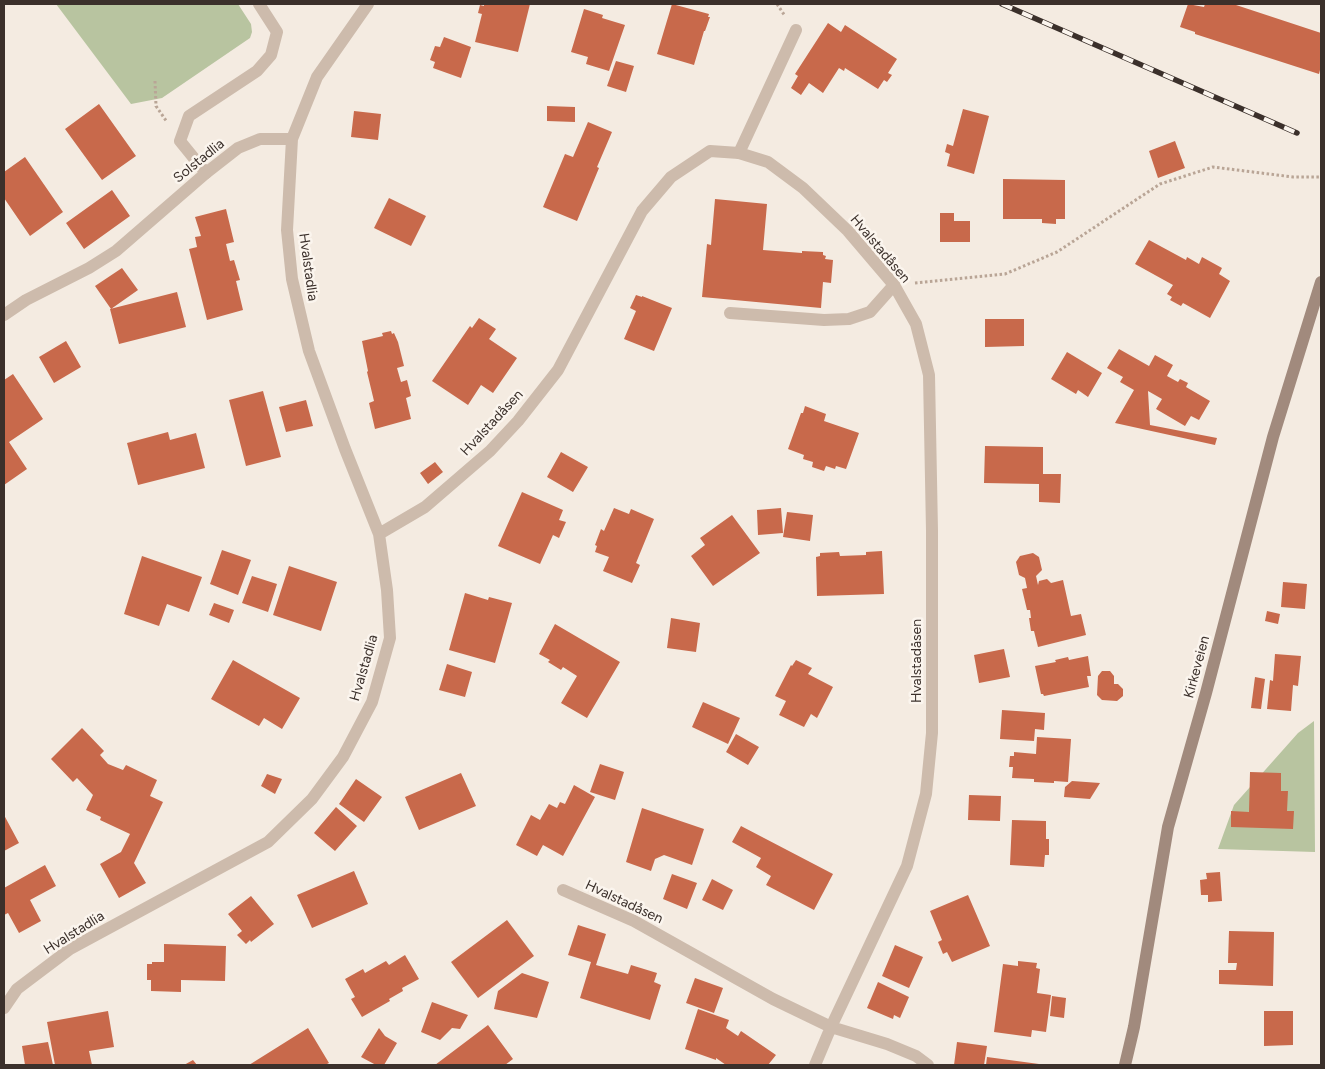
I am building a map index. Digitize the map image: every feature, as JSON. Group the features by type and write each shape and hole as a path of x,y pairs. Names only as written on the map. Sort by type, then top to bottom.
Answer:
{"main road":[{"name":"Kirkeveien","path":"1125,1065 1134,1026 1168,827 1206,693 1274,437 1321,282"}],"street":[{"path":"206,173 180,141 189,116 256,71 270,55 277,32 259,4"},
{"path":"292,139 317,77 368,4"},
{"path":"740,152 796,30"},
{"name":"Solstadlia","path":"4,315 26,300 89,268 116,251 206,173 238,148 260,139 292,139"},
{"name":"Hvalstadlia","path":"4,1008 17,990 70,950 268,842 312,799 343,757 372,702 390,638 387,590 379,534 309,351 292,280 287,230 292,139"},
{"name":"Hvalstadåsen","path":"379,534 425,508 490,451 518,421 558,370 642,211 671,177 710,150 740,152 768,162 803,188 848,232 894,285 916,324 929,375 932,532 932,732 926,794 907,866 815,1065"},
{"path":"730,313 824,320 849,319 870,312 894,285"},
{"name":"Hvalstadåsen","path":"563,890 634,921 773,999 831,1027 887,1044 916,1056 928,1065"}],"path":[{"path":"155,80 156,106 180,141"},
{"path":"894,285 1005,274 1057,252 1160,184 1214,167 1294,177 1321,176"}],"green space":[{"path":"56,4 238,4 251,24 252,32 250,38 162,98 131,104"},
{"path":"1314,721 1315,852 1218,849 1234,805 1298,733"}],"building":[{"path":"484,4 530,4 518,52 475,42 482,14 478,13 480,5 484,6"},
{"path":"672,4 709,14 708,17 710,17 694,65 657,54"},
{"path":"1188,4 1204,7 1205,4 1233,4 1321,33 1321,66 1319,74 1195,34 1195,32 1180,27"},
{"path":"584,9 603,15 602,18 625,25 609,71 586,64 588,57 571,52"},
{"path":"828,23 841,32 845,25 897,59 888,73 892,75 887,82 884,80 878,89 845,68 844,71 839,68 823,93 809,83 801,95 791,88 798,76 795,74"},
{"path":"444,37 471,47 461,78 433,68 435,62 430,60 435,46 440,47"},
{"path":"616,61 634,66 626,92 607,86"},
{"path":"99,104 136,156 102,180 65,129"},
{"path":"547,106 575,107 575,122 547,121"},
{"path":"963,109 989,116 974,174 947,166 950,154 945,152 947,144 953,146"},
{"path":"354,111 381,114 378,140 351,137"},
{"path":"588,122 612,132 577,221 543,207 565,154 573,157"},
{"path":"1175,141 1185,168 1158,178 1149,151"},
{"path":"25,157 63,212 30,236 4,198 4,172"},
{"path":"1003,179 1065,180 1065,219 1056,219 1056,224 1042,223 1042,219 1003,219"},
{"path":"112,190 130,216 84,249 66,223"},
{"path":"389,198 426,216 411,246 374,228"},
{"path":"715,199 767,204 763,250 802,253 802,251 823,252 823,255 826,256 825,259 833,260 831,283 823,282 821,308 702,297 707,244 711,245"},
{"path":"226,209 234,242 226,244 230,261 234,260 240,280 236,281 243,310 207,320 189,249 197,247 195,237 201,236 195,217"},
{"path":"940,213 954,213 954,221 970,221 970,242 940,242"},
{"path":"1149,240 1186,260 1187,257 1199,264 1202,257 1222,268 1219,274 1230,281 1210,318 1183,303 1181,306 1170,300 1172,297 1167,294 1173,285 1135,264"},
{"path":"122,268 138,290 111,309 95,286"},
{"path":"177,292 186,327 119,344 110,309"},
{"path":"636,295 672,308 654,351 624,339 636,311 630,308"},
{"path":"479,318 496,329 489,339 517,358 493,393 481,385 468,405 432,381 470,326 472,328"},
{"path":"985,319 1024,319 1024,346 985,347"},
{"path":"391,331 398,342 404,366 397,368 401,382 407,380 411,396 406,398 411,419 375,429 369,403 374,401 362,341 383,336 382,333"},
{"path":"66,341 81,367 54,383 39,357"},
{"path":"1119,349 1149,366 1155,355 1173,365 1167,376 1178,382 1180,379 1188,383 1186,387 1210,401 1199,420 1191,416 1185,426 1156,409 1162,399 1148,391 1150,425 1217,438 1215,445 1115,423 1134,390 1120,382 1123,377 1107,368"},
{"path":"1067,352 1102,373 1088,397 1078,390 1076,394 1051,379"},
{"path":"13,374 43,419 9,442 27,469 4,485 4,380"},
{"path":"263,391 281,457 246,466 229,400"},
{"path":"306,400 313,426 286,432 279,407"},
{"path":"805,406 826,414 824,421 859,433 846,469 836,466 835,469 826,466 824,471 812,467 813,462 803,459 804,455 788,449"},
{"path":"168,432 170,440 196,433 205,468 138,485 127,443"},
{"path":"985,446 1043,447 1043,474 1061,474 1060,503 1039,502 1039,484 984,483"},
{"path":"561,452 588,467 573,492 547,477"},
{"path":"435,462 443,472 428,484 420,473"},
{"path":"522,492 563,510 559,520 566,522 559,538 553,535 540,564 498,546"},
{"path":"614,508 629,514 631,509 654,519 636,563 640,565 632,583 603,571 609,557 595,552 597,546 595,545 601,529 604,531"},
{"path":"781,508 783,533 758,535 757,510"},
{"path":"787,512 813,515 810,541 783,537"},
{"path":"732,515 760,553 713,586 691,556 705,545 700,538"},
{"path":"222,550 251,560 238,595 210,584"},
{"path":"882,551 884,594 817,596 816,557 820,556 820,553 839,552 840,556 866,555 866,552"},
{"path":"1033,553 1039,557 1042,570 1036,576 1038,585 1039,581 1047,579 1051,583 1063,580 1071,616 1081,614 1086,635 1038,647 1034,631 1031,631 1030,610 1027,610 1022,589 1027,588 1025,578 1019,575 1016,562 1020,556"},
{"path":"142,556 202,577 189,612 167,604 159,626 124,614"},
{"path":"289,566 337,582 321,631 273,615"},
{"path":"252,576 277,584 268,612 242,603"},
{"path":"1283,582 1307,584 1305,609 1281,607"},
{"path":"465,593 488,600 489,597 512,603 495,663 449,650"},
{"path":"214,603 234,610 229,623 209,615"},
{"path":"1267,611 1280,614 1278,624 1265,621"},
{"path":"671,618 700,623 696,652 667,648"},
{"path":"555,624 620,662 587,718 561,703 577,676 563,667 561,670 548,662 550,660 539,654"},
{"path":"1004,649 1010,677 979,683 974,655"},
{"path":"1275,654 1301,656 1298,686 1293,685 1291,711 1267,709 1270,680 1273,681"},
{"path":"1088,656 1091,676 1087,676 1089,687 1044,696 1041,694 1035,666 1056,662 1055,660 1068,657 1069,660"},
{"path":"233,660 300,698 282,729 264,718 259,726 211,699"},
{"path":"796,660 812,668 808,674 833,687 817,718 811,714 804,727 779,715 786,701 775,696 791,665"},
{"path":"447,664 472,672 465,697 439,690"},
{"path":"1102,671 1110,671 1114,676 1114,684 1118,684 1123,689 1123,696 1117,701 1102,700 1097,695 1098,676"},
{"path":"1255,677 1265,679 1261,709 1251,708"},
{"path":"703,702 740,718 728,744 692,727"},
{"path":"1002,710 1045,713 1044,730 1035,729 1034,741 1000,739"},
{"path":"82,728 104,751 100,755 108,764 123,770 126,765 157,780 150,796 163,802 134,863 146,883 119,898 100,864 121,852 130,834 100,820 101,817 86,810 93,795 77,778 73,782 51,759"},
{"path":"736,734 759,747 748,765 726,752"},
{"path":"1037,737 1071,739 1068,782 1034,782 1034,779 1012,778 1013,767 1009,767 1010,756 1014,756 1014,752 1036,754"},
{"path":"600,764 624,772 615,800 590,792"},
{"path":"1250,772 1281,773 1281,791 1288,791 1287,811 1294,811 1293,829 1231,827 1231,811 1249,812"},
{"path":"461,773 476,806 419,830 405,797"},
{"path":"267,774 282,779 275,794 261,786"},
{"path":"356,779 382,797 364,822 339,804"},
{"path":"1072,781 1100,783 1090,799 1064,797 1065,787"},
{"path":"574,785 595,797 563,856 543,845 537,856 516,845 531,815 540,820 549,804 557,808 560,802 565,804"},
{"path":"969,795 1001,796 1000,821 968,820"},
{"path":"336,807 357,826 335,851 314,833"},
{"path":"642,808 704,829 692,865 664,855 655,859 651,871 626,862"},
{"path":"4,815 19,843 4,851"},
{"path":"1012,820 1046,821 1046,839 1049,839 1049,855 1045,855 1044,867 1010,865"},
{"path":"741,826 833,874 814,910 766,885 771,876 756,867 761,858 732,842"},
{"path":"45,865 56,886 30,900 41,921 19,933 8,913 4,915 4,888"},
{"path":"354,871 368,904 312,928 297,895"},
{"path":"1220,872 1222,901 1208,902 1208,895 1201,895 1200,880 1207,879 1206,873"},
{"path":"672,874 697,883 687,909 663,899"},
{"path":"712,879 733,890 723,910 702,900"},
{"path":"968,895 990,946 952,962 947,952 943,954 938,942 942,940 930,911"},
{"path":"251,896 274,924 246,944 237,935 242,931 228,914"},
{"path":"507,920 534,956 478,998 451,962"},
{"path":"578,925 606,934 596,965 628,974 631,965 657,973 654,982 661,985 650,1020 580,998 591,962 568,955"},
{"path":"1229,931 1274,932 1273,986 1219,984 1219,970 1236,970 1237,963 1228,963"},
{"path":"164,944 226,946 225,981 181,980 181,992 151,991 151,980 147,980 147,964 164,962"},
{"path":"895,945 923,957 909,988 882,976"},
{"path":"405,955 419,979 402,988 403,991 389,999 390,1001 362,1017 351,999 355,997 345,979 363,969 365,973 386,961 389,965"},
{"path":"1018,961 1037,963 1036,968 1040,969 1037,993 1051,995 1046,1032 1032,1030 1031,1037 994,1032 1003,964 1018,966"},
{"path":"522,973 549,982 537,1018 494,1009 498,991"},
{"path":"695,978 723,988 714,1013 686,1003"},
{"path":"878,982 909,997 900,1018 894,1015 893,1019 867,1008"},
{"path":"1052,996 1066,998 1064,1018 1050,1016"},
{"path":"432,1002 468,1015 460,1029 452,1028 440,1040 421,1032"},
{"path":"698,1009 729,1020 726,1028 738,1036 741,1031 776,1055 768,1065 726,1065 716,1058 716,1060 685,1049"},
{"path":"108,1011 114,1047 89,1051 92,1065 55,1065 47,1022"},
{"path":"1264,1011 1293,1011 1293,1045 1264,1046"},
{"path":"488,1025 513,1059 505,1065 435,1065"},
{"path":"308,1028 329,1063 325,1065 249,1065"},
{"path":"379,1028 385,1036 397,1043 384,1065 376,1065 361,1057"},
{"path":"48,1042 53,1065 25,1065 22,1046"},
{"path":"957,1042 987,1046 984,1065 954,1065"},
{"path":"987,1057 1039,1064 1039,1065 986,1065"},
{"path":"193,1060 197,1065 184,1065"}],"railway":[{"path":"1002,4 1297,133"}]}
